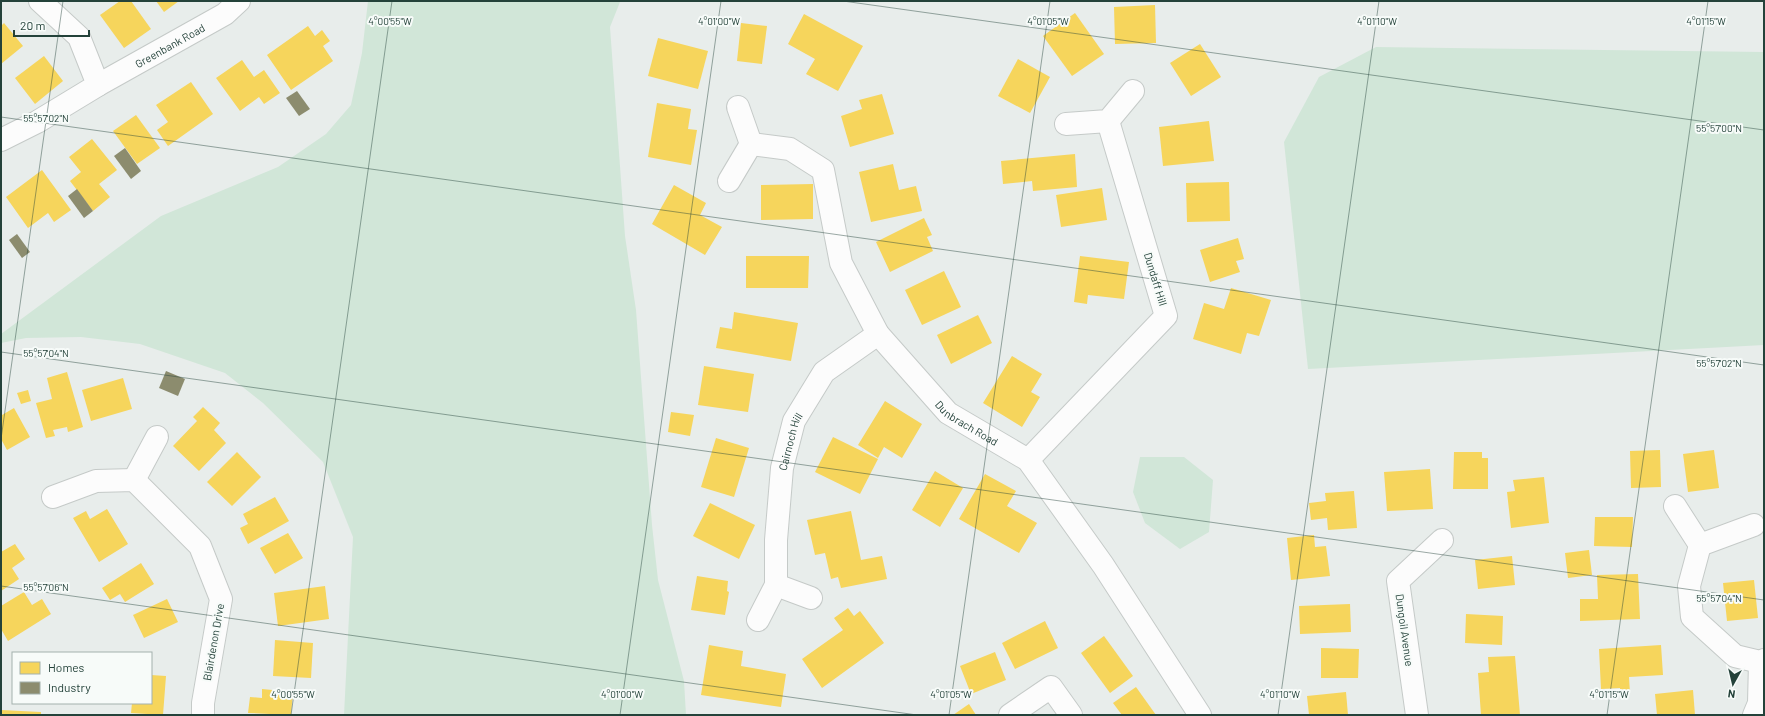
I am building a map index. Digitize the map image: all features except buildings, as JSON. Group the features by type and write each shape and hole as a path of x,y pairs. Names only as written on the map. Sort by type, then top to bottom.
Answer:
{"street":[{"path":"40,1 79,37 98,85"},
{"name":"Greenbank Road","path":"1,140 37,122 98,85 225,14 239,1"},
{"path":"1066,124 1108,121 1133,91"},
{"path":"729,181 751,144 738,107"},
{"name":"Dundaff Hill","path":"1028,460 1166,316 1108,121"},
{"name":"Dunbrach Road","path":"751,144 790,149 823,170 841,263 878,334 948,413 1028,460 1102,565 1200,715"},
{"name":"Cairnoch Hill","path":"758,620 776,585 776,540 782,468 794,421 824,372 878,334"},
{"path":"53,497 96,481 134,480 157,437"},
{"name":"Blairdenon Drive","path":"134,480 200,546 221,599 202,703 203,715"},
{"path":"1675,506 1700,545 1689,586 1692,617 1735,656 1762,661 1759,703 1754,715"},
{"path":"1700,545 1754,525"},
{"name":"Dungoil Avenue","path":"1417,715 1398,582 1442,540"},
{"path":"776,585 811,598"},
{"path":"1010,715 1051,687 1071,715"}],"green space":[{"path":"368,1 624,1 620,2 610,27 625,236 636,310 652,525 658,580 684,681 686,715 344,715 353,537 323,462 263,403 225,373 140,344 81,337 26,338 1,343 1,334 161,216 278,167 326,134 351,105 362,53"},
{"path":"1376,47 1764,52 1764,345 1308,369 1284,142 1319,77"},
{"path":"1140,457 1184,457 1213,480 1209,532 1180,549 1145,523 1133,492"}]}
